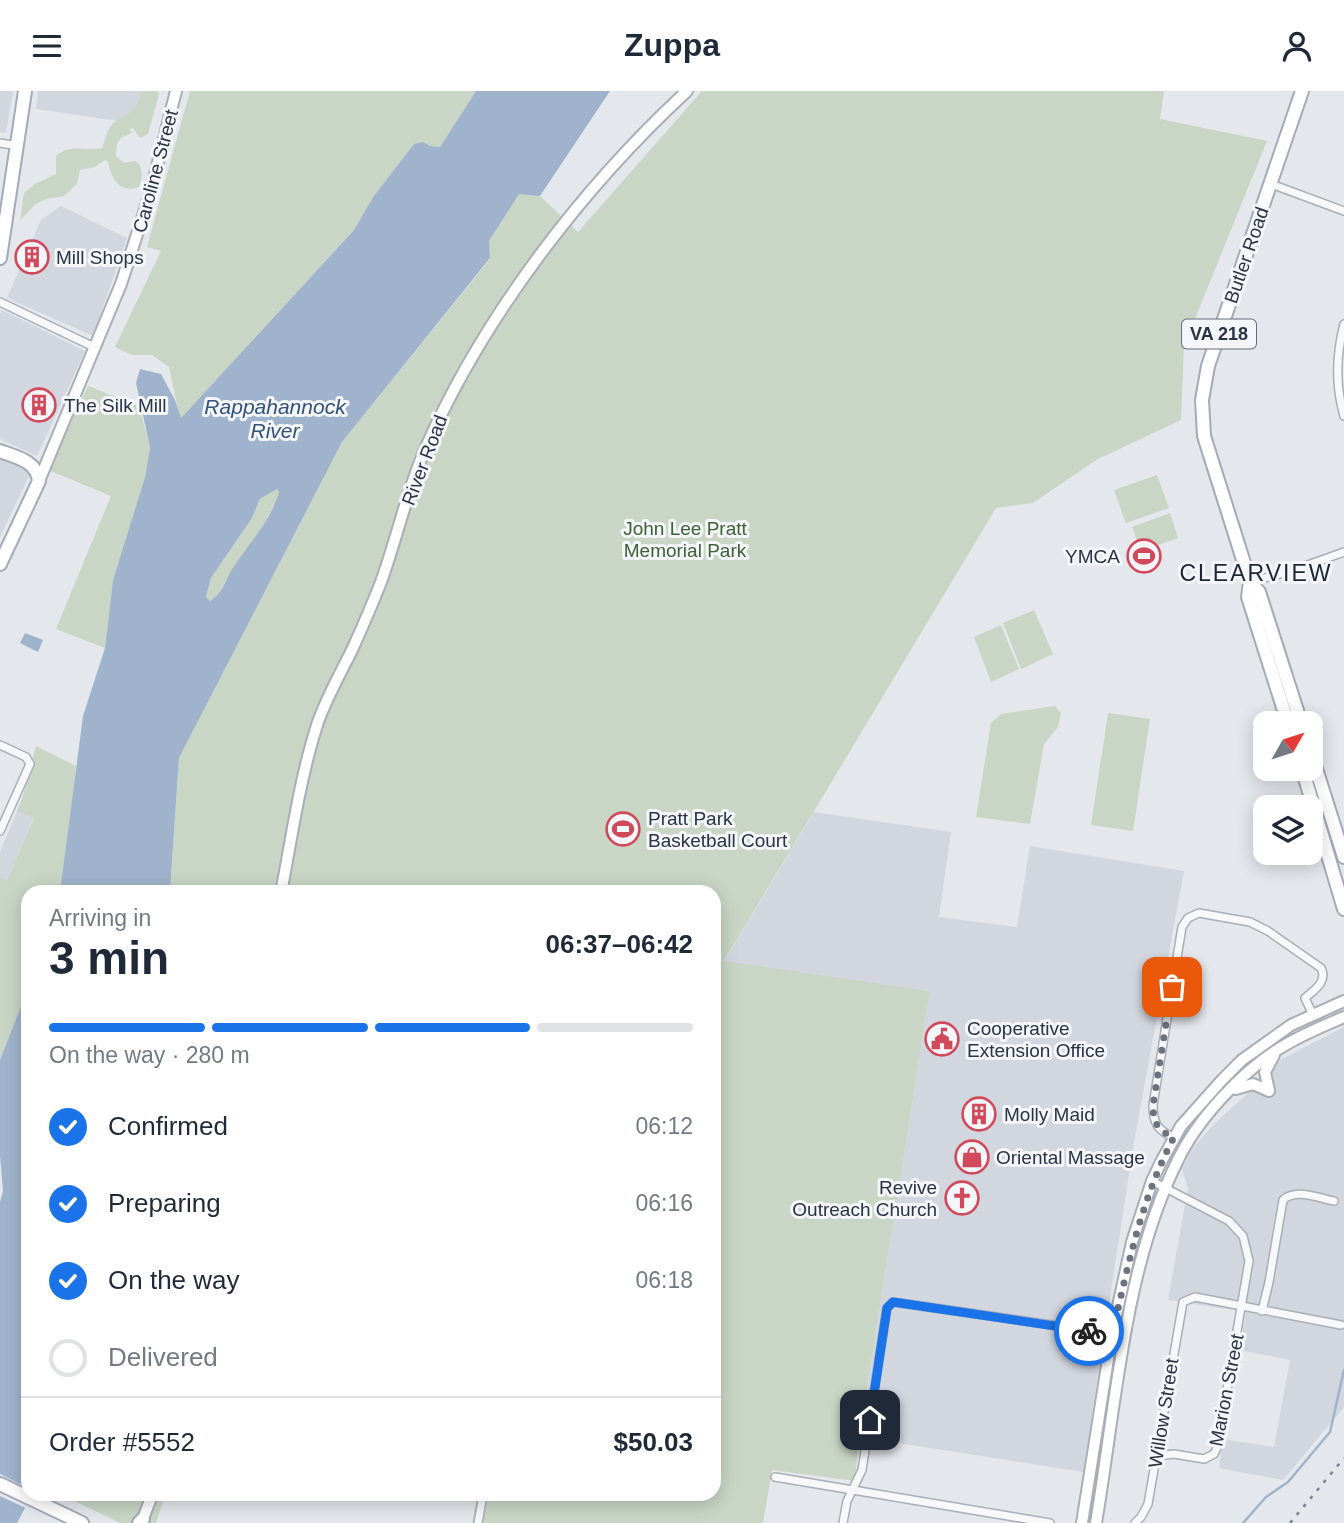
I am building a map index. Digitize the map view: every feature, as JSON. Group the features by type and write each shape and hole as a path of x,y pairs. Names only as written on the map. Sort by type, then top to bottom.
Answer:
{"main road":[{"path":"0,258 25,91"},
{"name":"Butler Road","path":"1284,711 1248,597 1250,582 1209,456 1203,426 1202,400 1208,366 1303,91"},
{"path":"0,450 30,463 37,472 39,481"},
{"name":"Caroline Street","path":"0,564 39,481"},
{"name":"Butler Road","path":"1250,582 1259,591 1297,711"},
{"path":"1306,781 1344,909"},
{"path":"1320,781 1344,857"},
{"path":"0,1484 21,1494"},
{"path":"36,1501 82,1523"}],"street":[{"name":"Caroline Street","path":"39,481 111,311 138,235 176,91"},
{"name":"River Road","path":"283,885 319,720 373,603 413,481 446,403 492,326 554,236 626,153 687,91"},
{"path":"0,143 18,146"},
{"path":"1270,184 1344,211"},
{"path":"0,302 96,348"},
{"path":"1344,324 1338,387 1344,416"},
{"name":"Caroline Street","path":"30,463 40,464 53,445"},
{"path":"1250,582 1344,552"},
{"path":"0,745 26,757 30,764 0,831"},
{"path":"1174,1137 1159,1130 1154,1123 1153,1105 1182,927 1188,918 1199,913 1259,926 1321,968 1324,977 1322,982 1305,998 1313,1015"},
{"path":"1082,1523 1112,1334 1132,1243 1152,1181 1174,1137 1206,1096 1242,1060 1291,1025 1344,1001"},
{"path":"1097,1523 1126,1335 1142,1256 1178,1158 1194,1133 1253,1068 1300,1036 1344,1017"},
{"path":"1229,1092 1253,1084 1269,1091 1265,1072 1278,1049"},
{"path":"1152,1181 1229,1221 1242,1236 1249,1261 1241,1307 1341,1325"},
{"path":"1262,1311 1283,1200 1296,1193 1334,1201"},
{"name":"Willow Street","path":"1135,1523 1148,1504 1181,1307 1186,1300 1195,1297 1241,1307"},
{"path":"844,1523 847,1501 862,1470 887,1308 896,1301 1126,1335"},
{"name":"Marion Street","path":"1156,1456 1174,1454 1204,1459 1214,1454 1241,1307"},
{"path":"775,1477 1050,1523"},
{"path":"141,1522 150,1501"},
{"path":"478,1523 482,1501"}],"shaded area":[{"path":"0,91 13,91 6,133 0,132"},
{"path":"38,91 151,91 146,125 36,109"},
{"path":"61,206 127,238 93,336 7,298 41,220"},
{"path":"2,310 85,351 37,456 0,439"},
{"path":"0,457 32,470 0,537"},
{"path":"17,811 34,817 7,880 0,877 0,852"},
{"path":"814,812 951,832 939,917 1017,927 1030,846 1184,871 1134,1142 1083,1472 859,1437 930,991 724,962"},
{"path":"1344,1027 1344,1407 1283,1480 1219,1468 1223,1439 1274,1447 1290,1360 1239,1350 1246,1312 1168,1300 1188,1188 1182,1169 1193,1148 1215,1123 1271,1072 1274,1063"}],"green space":[{"path":"141,91 157,91 159,94 148,134 140,138 133,128 130,129 132,133 119,140 116,156 124,163 138,163 142,173 139,187 122,187 114,179 105,160 95,167 80,170 77,184 64,196 36,204 20,220 24,193 35,184 56,174 56,156 67,150 102,148 111,126 137,105"},
{"path":"190,91 476,91 440,147 414,144 373,197 354,230 180,419 169,367 152,355 132,355 115,347 161,251 147,247"},
{"name":"John Lee Pratt Memorial Park","path":"702,91 1164,91 1160,119 1267,141 1184,346 1181,420 1096,460 1033,503 996,508 724,961 930,991 859,1437 855,1481 772,1470 763,1523 472,1523 476,1501 721,1501 721,885 171,885 179,758 342,442 490,259 489,241 519,193 540,196 578,232"},
{"path":"88,386 139,406 150,448 145,477 113,580 105,648 56,629 111,496 48,470"},
{"name":"YMCA","path":"1157,475 1169,508 1126,523 1114,490"},
{"path":"277,489 277,498 258,537 211,602 206,597 211,578 252,518 260,499"},
{"name":"YMCA","path":"1170,513 1178,538 1141,551 1132,527"},
{"path":"1034,610 1053,654 1021,669 1003,623"},
{"path":"1001,625 1019,669 991,682 974,637"},
{"path":"1055,706 1061,713 1058,727 1044,744 1030,824 976,817 991,723 1001,714"},
{"path":"1108,713 1150,719 1133,831 1091,825"},
{"path":"36,746 76,766 62,885 21,885 21,1006 0,1060 0,877 7,880 34,818 17,811"},
{"path":"74,1501 163,1501 156,1523 120,1523"}],"water":[{"name":"Rappahannock River","path":"476,91 610,91 540,196 519,194 489,241 490,258 342,442 179,758 170,885 61,885 83,716 105,648 113,580 145,477 150,448 136,383 140,369 161,374 181,418 354,230 373,197 414,144 423,142 440,147","holes":["277,489 279,492 275,503 220,591 210,601 206,597 211,578 252,518 260,499"]},
{"path":"25,633 43,640 38,652 20,643"},
{"path":"21,1006 21,1501 29,1501 17,1523 0,1523 0,1202 3,1191 0,1156 0,1060"}],"pier":[{"path":"0,1474 21,1484 21,1501 32,1501 28,1509 0,1496"}],"waterway":[{"path":"1243,1523 1266,1497 1288,1482 1330,1432 1344,1370"}],"railway":[{"path":"1290,1523 1344,1458"}],"way so far":[{"path":"1089,1331 1112,1334 1132,1243 1143,1207 1152,1181 1174,1137 1159,1130 1153,1116 1154,1092 1172,987"}],"place":[{"name":"Mill Shops","path":"32,257"},
{"name":"The Silk Mill","path":"39,405"},
{"name":"YMCA","path":"1144,556"},
{"name":"Pratt Park Basketball Court","path":"623,829"},
{"name":"Cooperative Extension Office","path":"942,1039"},
{"name":"Molly Maid","path":"979,1114"},
{"name":"Oriental Massage","path":"972,1157"},
{"name":"Revive Outreach Church","path":"962,1198"}],"district":[{"name":"CLEARVIEW","path":"1256,573"}],"route":[{"path":"870,1420 887,1308 893,1302 1089,1331"}]}
